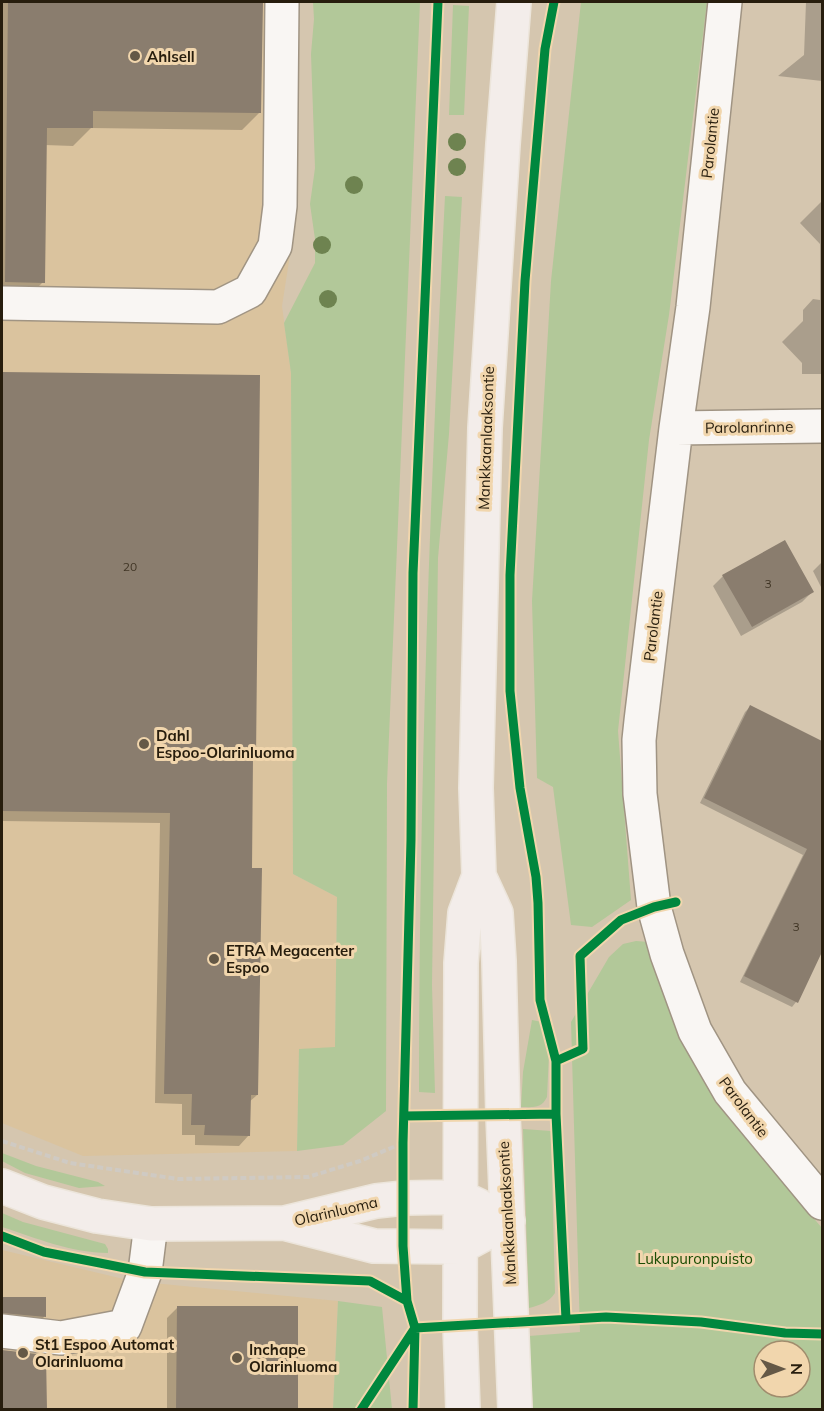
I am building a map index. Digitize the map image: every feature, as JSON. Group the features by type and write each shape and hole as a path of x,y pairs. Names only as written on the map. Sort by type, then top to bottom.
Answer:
{"main road":[{"name":"Mankkaanlaaksontie","path":"463,1410 460,1325 461,963 465,914 479,876 476,788 485,428 514,2"},
{"name":"Mankkaanlaaksontie","path":"479,876 496,913 515,1410"},
{"name":"Olarinluoma","path":"2,1186 54,1205 98,1216 151,1224 285,1223 376,1201 460,1197 508,1221"},
{"name":"Olarinluoma","path":"285,1223 374,1246 460,1247 508,1221"}],"street":[{"path":"2,303 218,307 250,291 275,246 279,216 282,2"},
{"name":"Parolantie","path":"725,2 693,307 676,428 639,740 640,794 654,907 667,954 695,1031 730,1092 822,1203"},
{"name":"Parolanrinne","path":"676,428 822,426"},
{"path":"2,1331 61,1338 125,1326 145,1272 151,1224"}],"path":[{"path":"2,1141 70,1163 178,1179 308,1177 360,1161 404,1139 404,1198"}],"shaded area":[{"path":"2,2 297,2 292,242 282,306 291,373 293,874 337,897 335,1048 299,1050 297,1151 83,1156 2,1123"},
{"path":"2,1250 132,1281 338,1301 333,1409 2,1410"}],"green space":[{"path":"313,2 420,2 387,784 386,1111 343,1145 297,1151 299,1049 335,1047 337,897 293,874 291,373 284,323 315,263 315,239 310,204 315,168 311,54"},
{"path":"581,2 707,2 669,315 649,440 618,731 631,900 592,927 571,925 553,787 537,778 532,601 551,281"},
{"path":"453,5 469,6 464,115 449,115"},
{"path":"445,196 462,197 449,434 438,558 432,985 435,1093 419,1092 421,868 426,644"},
{"name":"Lukupuronpuisto","path":"636,941 649,942 677,1021 726,1115 822,1228 822,1409 533,1409 529,1336 580,1332 571,1022 609,957 623,944"},
{"path":"532,1020 542,1022 550,1032 547,1097 539,1105 521,1107 523,1072"},
{"path":"523,1129 551,1131 555,1293 547,1301 529,1308"},
{"path":"2,1153 36,1166 98,1182 105,1186 79,1188 25,1173 2,1161"},
{"path":"2,1213 23,1222 105,1244 108,1253 68,1248 2,1227"},
{"path":"338,1301 382,1307 392,1409 333,1409"}],"building":[{"name":"Ahlsell","path":"8,2 263,2 261,113 93,111 93,128 47,128 45,283 5,282"},
{"path":"2,372 260,375 256,757 253,757 252,868 262,868 258,1095 251,1095 250,1136 204,1135 205,1125 191,1125 192,1094 164,1094 170,813 2,811"},
{"path":"785,540 814,592 752,627 722,575"},
{"path":"750,705 822,741 822,952 798,1003 744,976 807,849 704,798"},
{"path":"2,1297 46,1297 46,1317 2,1313"},
{"name":"Inchape Olarinluoma","path":"177,1306 298,1306 298,1410 176,1410"},
{"path":"2,1350 46,1355 47,1410 2,1410"}],"cycle path":[{"path":"413,1410 415,1328 407,1301 403,1246 403,1143 411,840 413,573 438,2"},
{"path":"554,2 545,49 525,281 510,575 510,691 520,788 536,877 540,1000 556,1061 556,1114 566,1319"},
{"path":"556,1061 583,1049 580,956 621,920 654,907 676,902"},
{"path":"404,1116 556,1114"},
{"path":"2,1236 44,1252 145,1272 370,1281 407,1301"},
{"path":"361,1410 415,1328 606,1317 701,1322 785,1333 822,1334"}],"place":[{"name":"Ahlsell","path":"135,56"},
{"name":"Dahl Espoo-Olarinluoma","path":"144,744"},
{"name":"ETRA Megacenter Espoo","path":"214,959"},
{"name":"St1 Espoo Automat Olarinluoma","path":"23,1353"},
{"name":"Inchape Olarinluoma","path":"237,1358"}]}
